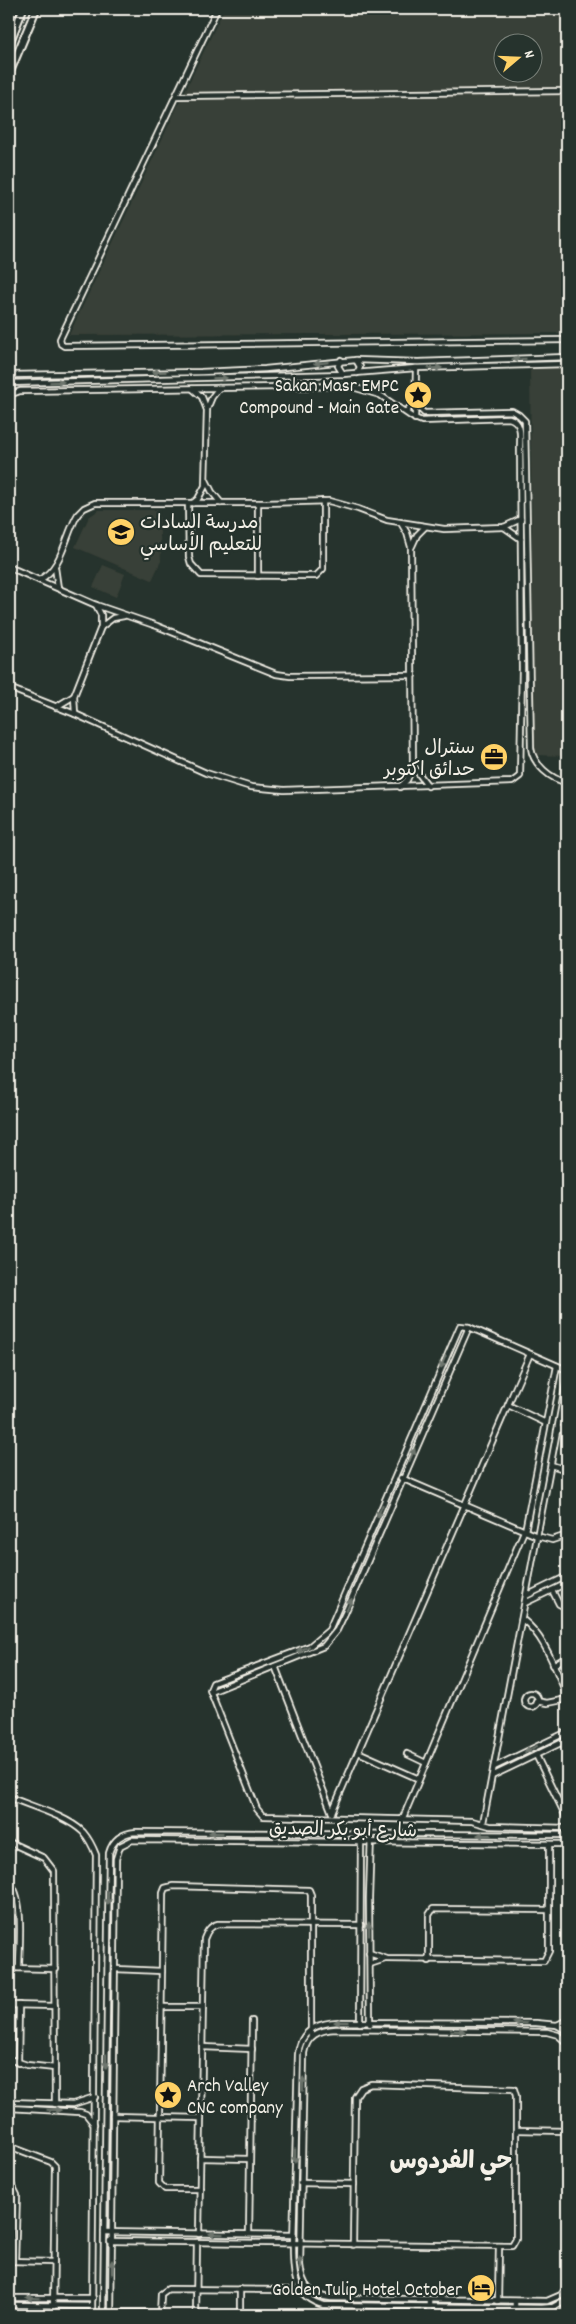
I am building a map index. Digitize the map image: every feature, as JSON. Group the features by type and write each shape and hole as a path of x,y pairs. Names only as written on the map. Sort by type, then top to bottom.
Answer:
{"street":[{"path":"9,44 24,9"},
{"path":"9,74 36,9"},
{"path":"217,9 60,339 62,345 567,340"},
{"path":"177,96 567,91"},
{"path":"9,374 265,369 341,360 418,362 567,357"},
{"path":"341,360 339,369 343,374"},
{"path":"356,360 360,368 357,373"},
{"path":"9,383 343,374 416,368 567,364"},
{"path":"416,368 421,410 424,413 512,411 520,414 525,421 531,748 535,760 550,775 567,782"},
{"path":"415,418 414,401 417,384"},
{"path":"9,395 20,391 356,387 380,395 415,418 426,422 509,418 517,422 520,428 521,519 520,776 512,782 428,786 284,790 251,787 206,773 75,714 9,688"},
{"path":"206,410 212,397 220,388"},
{"path":"190,503 203,493 206,479 206,410 202,397 193,389"},
{"path":"406,412 414,401"},
{"path":"206,479 220,503"},
{"path":"58,588 55,577 56,565 76,517 87,505 99,502 258,503 323,501 349,506 401,523 425,528 444,529 504,527 521,519"},
{"path":"190,503 189,557 195,571 208,577 316,576 320,574 324,564 323,501"},
{"path":"258,503 258,576"},
{"path":"400,787 410,776 414,766 411,547 407,533 401,523"},
{"path":"504,527 521,539"},
{"path":"411,547 417,535 425,528"},
{"path":"38,580 48,574 56,565"},
{"path":"9,567 96,605 276,674 290,676 412,675"},
{"path":"75,714 74,696 101,627 101,616 96,605"},
{"path":"101,627 112,618 126,616"},
{"path":"56,707 74,696"},
{"path":"414,766 428,786"},
{"path":"567,1370 469,1327 463,1325 458,1328 329,1630 310,1646 213,1683 210,1692 260,1814 265,1817 472,1821 490,1826 567,1828"},
{"path":"210,1692 314,1652 332,1638 346,1611 469,1327"},
{"path":"332,1812 530,1354"},
{"path":"402,1820 524,1531 557,1366"},
{"path":"483,1823 557,1431 567,1390 567,1378"},
{"path":"508,1405 546,1424"},
{"path":"559,1423 567,1419"},
{"path":"557,1431 567,1426"},
{"path":"551,1465 567,1470"},
{"path":"395,1476 538,1536 552,1540 567,1535"},
{"path":"526,1596 567,1576"},
{"path":"559,1580 565,1584"},
{"path":"525,1603 565,1584"},
{"path":"552,1590 558,1604 567,1608"},
{"path":"522,1619 536,1631 567,1694"},
{"path":"553,1664 567,1657"},
{"path":"273,1661 334,1819"},
{"path":"536,1701 548,1704 567,1699"},
{"path":"494,1767 567,1732"},
{"path":"492,1776 565,1741 567,1755"},
{"path":"358,1752 419,1779"},
{"path":"407,1754 426,1763"},
{"path":"536,1755 567,1820"},
{"path":"9,1798 71,1824 91,1842 96,1856 92,2315"},
{"path":"103,2315 109,1852 118,1837 130,1832 567,1835"},
{"path":"173,1832 173,1840"},
{"path":"242,1833 242,1841"},
{"path":"273,1834 273,1841"},
{"path":"512,1834 512,1844"},
{"path":"360,1835 360,2030"},
{"path":"369,2030 371,1835"},
{"path":"118,1837 121,1845 116,1859 111,2314 160,2314 160,2294 163,2290 293,2290"},
{"name":"شارع أبو بكر الصديق","path":"121,1845 132,1840 371,1844 567,1844"},
{"path":"9,1842 44,1858 54,1871 56,1969 55,2104"},
{"path":"369,1953 387,1959 429,1961 544,1961 548,1957 549,1951 549,1844"},
{"path":"9,1882 15,1888 18,1900 19,1968"},
{"path":"200,2189 167,2189 160,2185 161,2007 163,1893 165,1888 170,1886 308,1889 311,1893 311,2037"},
{"path":"361,1897 369,1898"},
{"path":"429,1961 429,1915 433,1909 549,1910"},
{"path":"199,2234 204,1939 209,1928 213,1925 361,1925"},
{"path":"108,1928 115,1928"},
{"path":"361,1969 387,1959"},
{"path":"9,1968 56,1969"},
{"path":"115,1969 162,1971"},
{"path":"9,2005 56,2006"},
{"path":"18,2063 19,2005"},
{"path":"161,2007 203,2007"},
{"path":"106,2010 115,2010"},
{"path":"557,2025 567,2020"},
{"path":"249,2234 252,2021"},
{"path":"567,2032 557,2025 546,2023 329,2022 310,2029 298,2047 293,2235 295,2281 299,2290 308,2299 318,2304 507,2309 548,2308 559,2305 567,2299"},
{"path":"417,2022 417,2031"},
{"path":"438,2022 438,2031"},
{"path":"492,2023 492,2032"},
{"path":"544,2032 546,2023"},
{"path":"567,2043 558,2035 544,2032 324,2030 311,2037 304,2053 300,2235 301,2274 306,2287 311,2292 323,2297 498,2301 552,2300 561,2295 567,2287"},
{"path":"202,2048 252,2049"},
{"path":"9,2059 36,2067 55,2068"},
{"path":"104,2241 353,2245 512,2246 516,2242 516,2096 512,2088 366,2086 355,2097 353,2245"},
{"path":"9,2102 80,2103 95,2097"},
{"path":"106,2101 114,2101"},
{"path":"9,2108 80,2112 86,2114 94,2124"},
{"path":"296,2109 302,2110"},
{"path":"113,2116 201,2118"},
{"path":"516,2130 567,2131"},
{"path":"9,2146 51,2162 55,2166 53,2315"},
{"path":"200,2158 250,2159"},
{"path":"105,2164 113,2164"},
{"path":"294,2183 354,2184"},
{"path":"9,2186 13,2187 17,2195 15,2261"},
{"path":"9,2225 16,2227"},
{"path":"104,2232 300,2235"},
{"path":"169,2233 169,2242"},
{"path":"240,2234 241,2243"},
{"path":"196,2315 197,2242"},
{"path":"498,2301 499,2246"},
{"path":"9,2261 54,2262"},
{"path":"240,2289 240,2315"},
{"path":"9,2298 92,2298"},
{"path":"382,2299 382,2306"},
{"path":"429,2299 429,2315"},
{"path":"507,2301 507,2315"},
{"path":"515,2301 515,2315"},
{"path":"9,2305 92,2306"}],"shaded area":[{"path":"224,9 567,9 567,333 69,335"},
{"path":"530,362 567,362 567,756 534,755"},
{"name":"مدرسة السادات للتعليم الأساسي","path":"99,510 159,510 161,561 152,580 75,547 89,517"},
{"path":"103,565 125,574 116,597 93,587"}],"place":[{"name":"Sakan Masr EMPC Compound - Main Gate","path":"418,395"},
{"name":"مدرسة السادات للتعليم الأساسي","path":"121,532"},
{"name":"سنترال حدائق اكتوبر","path":"494,757"},
{"name":"Arch Valley CNC company","path":"168,2095"},
{"name":"Golden Tulip Hotel October","path":"481,2288"}],"district":[{"name":"حي الفردوس","path":"451,2160"}]}
